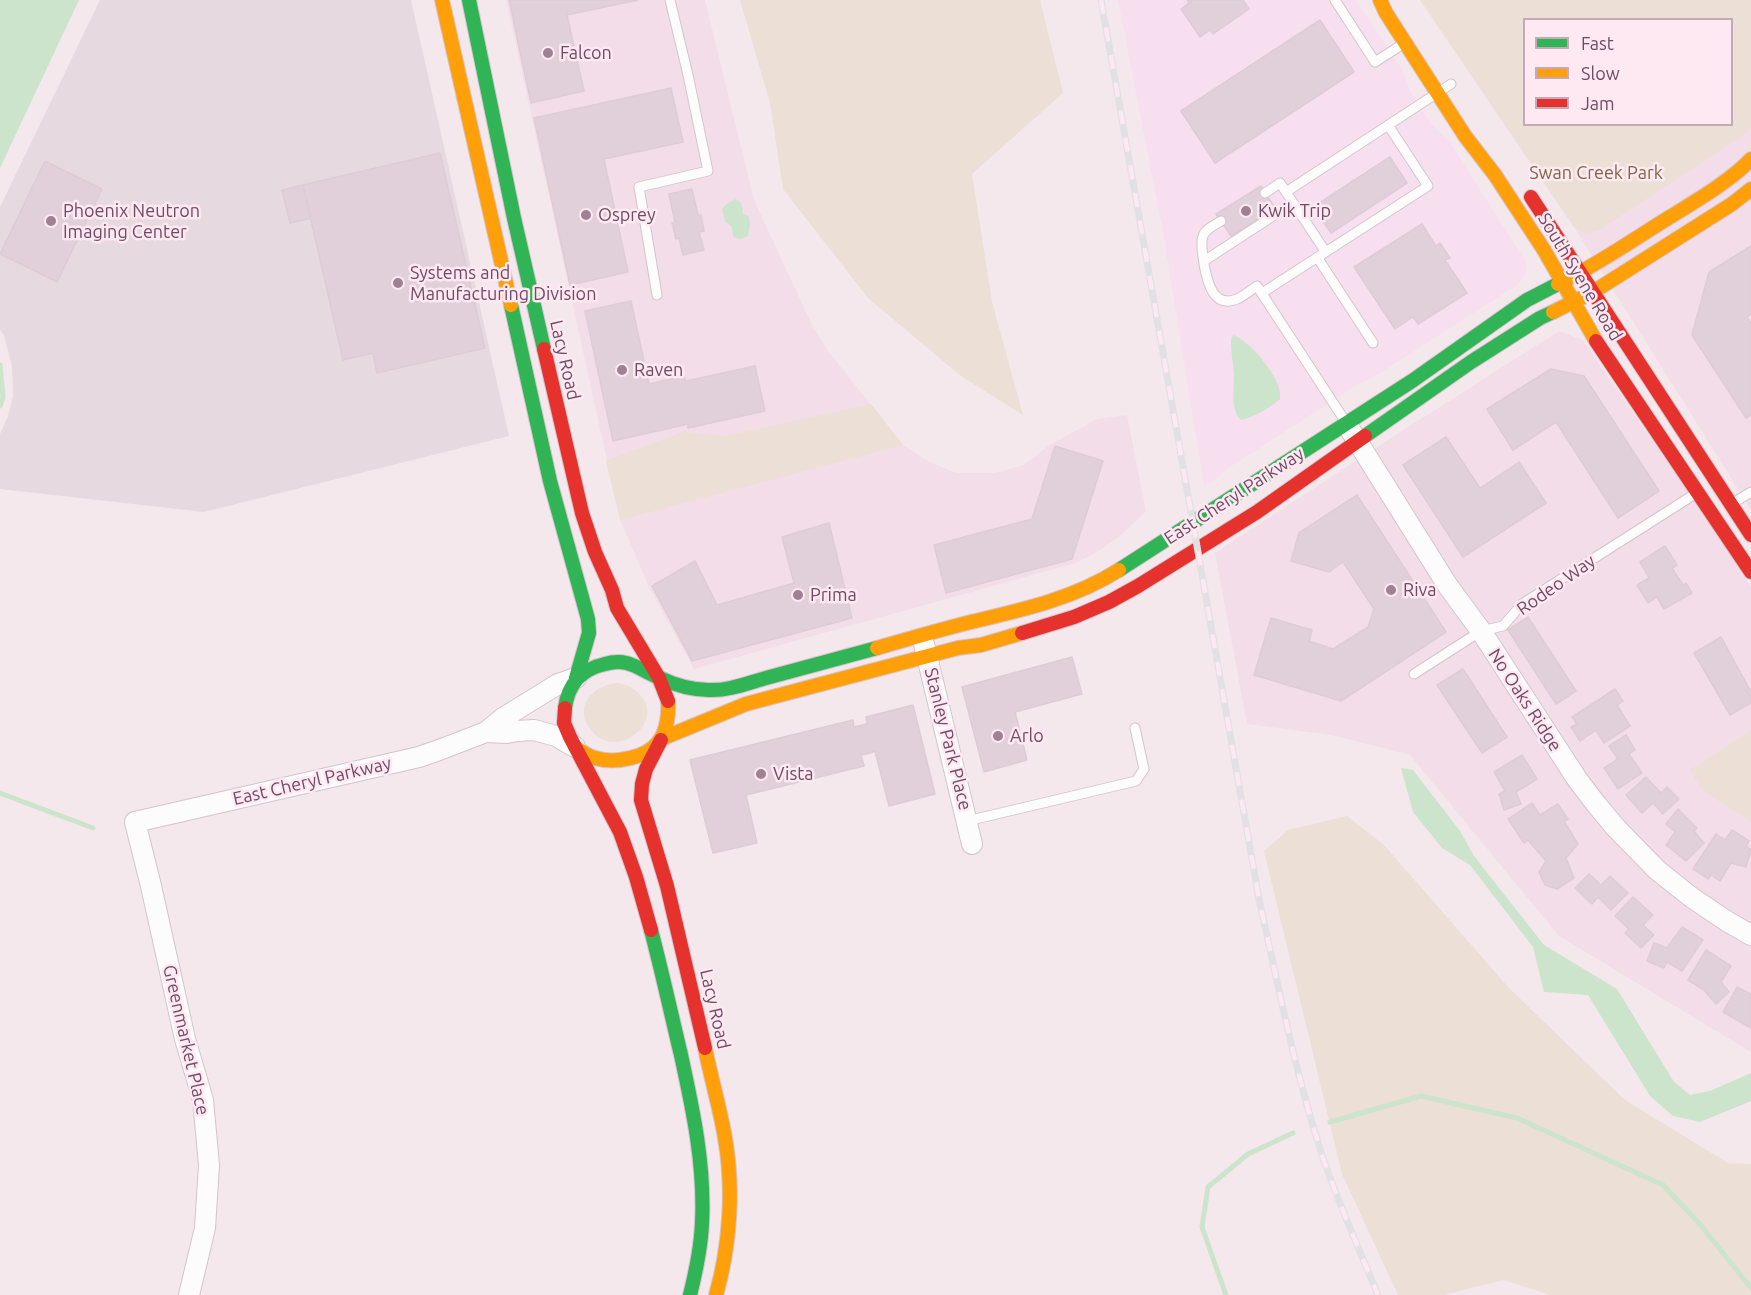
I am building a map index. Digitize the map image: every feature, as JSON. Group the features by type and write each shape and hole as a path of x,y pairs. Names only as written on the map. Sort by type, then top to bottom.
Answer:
{"street":[{"path":"442,0 550,481 588,619 589,633 576,678 566,698 563,710 564,723 619,830 637,879 659,956 694,1118 702,1166 704,1201 702,1240 690,1295"},
{"name":"Lacy Road","path":"469,0 504,173 582,513 594,552 612,590 617,608 659,678"},
{"name":"South Syene Road","path":"1380,0 1410,39 1427,52"},
{"name":"South Syene Road","path":"1387,0 1437,92 1544,250 1591,334 1751,572"},
{"name":"East Cheryl Parkway","path":"659,678 689,690 721,690 922,635 1043,605 1074,594 1105,579 1412,381 1527,300 1581,273 1696,201 1743,168 1751,159"},
{"name":"South Syene Road","path":"1523,186 1751,536"},
{"name":"East Cheryl Parkway","path":"661,739 746,704 958,648 981,645 1074,617 1109,602 1257,512 1471,362 1540,318 1593,292 1732,204 1751,189"},
{"name":"No Oaks Ridge","path":"1346,423 1448,586 1577,779 1616,828 1658,870 1691,897 1751,935"},
{"name":"Stanley Park Place","path":"922,635 972,844"},
{"path":"575,747 594,758 612,761 626,760 649,750 661,739 669,712 668,701 659,678 637,666 623,661 598,665 576,678"},
{"name":"East Cheryl Parkway","path":"135,822 419,757 486,732 503,718 558,684 576,678"},
{"name":"East Cheryl Parkway","path":"486,732 507,733 517,730 534,730 556,736 575,747"},
{"name":"Lacy Road","path":"661,739 646,769 641,800 667,886 725,1138 729,1178 728,1230 723,1271 716,1295"},
{"name":"Greenmarket Place","path":"135,822 185,1039 203,1100 209,1165 206,1228 189,1295"}],"lane":[{"path":"657,295 639,187 708,171 670,0"},
{"path":"1335,0 1375,62 1410,39"},
{"path":"1286,192 1451,84"},
{"path":"1221,221 1204,232 1202,238 1209,284 1218,299 1227,301 1259,290 1321,254 1428,186 1388,125"},
{"path":"1266,193 1280,183 1373,343"},
{"path":"1204,261 1293,203"},
{"path":"1259,290 1346,423"},
{"name":"Rodeo Way","path":"1414,674 1480,632 1503,626 1522,604 1696,492"},
{"path":"1730,505 1751,492"},
{"path":"968,821 1136,782 1144,769 1135,728"}],"shaded area":[{"path":"0,0 79,0 0,168"},
{"path":"100,0 411,0 509,436 204,512 0,489 0,434 13,396 12,367 4,335 0,330 0,207"},
{"path":"506,0 705,0 754,200 812,325 828,351 903,445 930,462 956,473 995,473 1024,465 1048,446 1097,419 1127,415 1146,511 1119,537 1076,563 694,669 651,591 620,520"},
{"path":"1118,0 1356,0 1403,71 1410,91 1433,126 1449,141 1526,262 1523,279 1516,286 1372,378 1357,385 1204,486 1163,232"},
{"path":"1420,0 1751,0 1751,510 1574,227"},
{"path":"736,199 741,203 743,214 749,216 750,225 748,236 740,239 733,236 732,227 725,221 722,210 726,204"},
{"path":"1559,331 1583,340 1751,587 1751,1052 1559,936 1410,755 1331,735 1247,724 1215,553"},
{"path":"1234,335 1249,345 1265,363 1280,391 1280,399 1275,403 1241,420 1235,411 1233,398 1234,374 1231,341"},
{"path":"1401,768 1413,770 1460,831 1474,856 1544,945 1617,989 1674,1082 1690,1095 1710,1091 1751,1073 1751,1101 1700,1122 1673,1116 1650,1096 1588,995 1544,992 1533,947 1470,865 1442,848 1413,812"}],"green space":[{"path":"740,0 1040,0 1063,93 972,174 992,302 1023,415 961,376 868,298 783,189 770,103"},
{"name":"Swan Creek Park","path":"1420,0 1751,0 1751,128 1597,231 1585,233 1574,227"},
{"path":"871,404 903,445 620,520 606,461 683,432 725,436"},
{"path":"617,683 637,692 646,704 647,715 643,726 634,735 622,741 609,742 597,736 587,724 584,709 586,702 595,691"},
{"path":"1751,730 1751,822 1703,791 1690,770"},
{"path":"1347,816 1384,845 1509,988 1625,1100 1728,1163 1751,1164 1751,1295 1551,1295 1503,1280 1443,1295 1398,1295 1342,1174 1264,851 1288,830"}],"building":[{"name":"Falcon","path":"509,0 638,0 567,15 584,91 531,103"},
{"path":"1187,0 1243,0 1249,9 1213,34 1210,30 1200,37 1181,9 1189,3"},
{"path":"1320,20 1354,72 1215,163 1181,111"},
{"name":"Osprey","path":"671,88 683,142 604,159 628,272 570,285 534,118"},
{"name":"Systems and Manufacturing Division","path":"440,153 485,348 377,373 373,353 343,360 303,185"},
{"name":"Kwik Trip","path":"1390,157 1407,183 1331,233 1313,207"},
{"name":"Phoenix Neutron Imaging Center","path":"45,161 102,189 57,282 0,254"},
{"path":"303,185 311,218 290,223 282,190"},
{"name":"Kwik Trip","path":"1261,186 1275,208 1231,236 1216,214"},
{"path":"692,189 698,215 701,215 704,231 699,232 704,250 683,255 672,223 675,222 669,194"},
{"name":"Kwik Trip","path":"1422,224 1436,246 1440,243 1450,258 1445,260 1467,293 1418,324 1413,317 1395,329 1354,267"},
{"path":"1751,246 1751,314 1747,317 1751,323 1751,415 1746,418 1692,335 1709,272"},
{"name":"Raven","path":"631,301 649,384 684,376 686,381 755,366 765,411 688,428 688,424 613,441 585,311"},
{"path":"1551,369 1584,376 1659,491 1618,518 1556,422 1513,450 1487,409"},
{"name":"Riva","path":"1446,437 1480,488 1519,462 1546,503 1463,557 1403,465"},
{"path":"1055,446 1103,461 1072,559 946,593 934,545 1032,519"},
{"name":"Riva","path":"1357,495 1446,632 1341,701 1254,675 1271,618 1312,630 1309,641 1333,649 1368,627 1374,609 1343,562 1329,572 1291,561 1299,533"},
{"name":"Prima","path":"829,523 852,618 692,661 652,586 695,561 717,605 794,583 782,537"},
{"path":"1665,546 1677,565 1672,568 1683,585 1686,583 1692,593 1664,609 1657,597 1648,603 1637,585 1649,578 1640,562"},
{"path":"1528,617 1576,691 1556,704 1508,630"},
{"path":"1721,637 1751,692 1751,703 1730,715 1694,653"},
{"name":"Arlo","path":"1072,657 1082,694 1015,712 1027,760 984,772 962,687"},
{"path":"1463,669 1507,737 1482,753 1437,685"},
{"path":"1615,689 1623,701 1617,705 1630,726 1604,743 1596,730 1580,741 1571,727 1577,724 1572,717"},
{"name":"Vista","path":"913,705 935,794 889,806 875,751 861,755 864,766 746,795 757,843 713,853 690,760 853,720 854,727 867,724 866,717"},
{"path":"1626,735 1635,750 1629,754 1642,773 1618,789 1604,768 1618,759 1609,746"},
{"path":"1522,755 1537,779 1516,792 1521,804 1504,810 1499,794 1505,791 1494,772"},
{"path":"1646,777 1661,793 1667,787 1679,799 1663,814 1653,803 1642,813 1626,795"},
{"path":"1532,803 1540,815 1558,804 1568,819 1564,821 1578,844 1566,858 1574,878 1557,889 1545,885 1539,872 1546,861 1528,840 1524,843 1508,819"},
{"path":"1678,809 1697,828 1694,831 1704,843 1686,861 1666,845 1675,832 1666,824"},
{"path":"1732,830 1749,841 1746,846 1751,850 1746,867 1731,863 1720,881 1711,875 1708,879 1693,869 1716,834 1725,840"},
{"path":"1589,874 1601,885 1610,876 1628,893 1611,910 1598,897 1592,904 1575,888"},
{"path":"1633,897 1653,915 1643,925 1654,935 1641,948 1625,933 1629,929 1615,916"},
{"path":"1682,927 1703,940 1682,971 1667,962 1664,968 1647,961 1654,943 1667,948"},
{"path":"1706,950 1731,966 1721,982 1729,992 1716,1004 1704,990 1688,980"},
{"path":"1737,987 1751,994 1751,1028 1723,1012"}],"waterway":[{"path":"0,365 3,397 0,406"},
{"path":"0,793 93,828"},
{"path":"1330,1122 1421,1096 1517,1118 1663,1185 1699,1223 1751,1288"},
{"path":"1226,1295 1202,1227 1208,1187 1248,1154 1293,1133"}],"railway":[{"path":"1101,0 1259,899 1312,1124 1335,1190 1378,1295"}],"traffic: fast":[{"path":"469,0 514,218 544,349"},
{"path":"1119,570 1412,381 1527,300 1558,284"},
{"path":"511,305 550,481 588,619 589,633 576,678"},
{"path":"1365,436 1471,362 1553,312"},
{"path":"565,708 569,692 583,674 597,666 613,662 634,665 684,687 716,690 877,648"},
{"path":"651,930 694,1117 700,1159 701,1232 690,1295"}],"traffic: slow":[{"path":"442,0 511,305"},
{"path":"1380,0 1386,13 1465,136 1495,175 1544,250 1596,341"},
{"path":"1558,284 1599,262 1722,184 1751,159"},
{"path":"1553,312 1593,292 1732,204 1751,189"},
{"path":"877,648 1047,602 1084,589 1119,570"},
{"path":"661,739 746,704 1022,633"},
{"path":"575,747 592,757 603,760 621,760 647,752 654,747 664,732 668,716 668,701"},
{"path":"705,1048 723,1127 728,1157 730,1197 725,1257 716,1295"}],"traffic: jam":[{"path":"1531,197 1751,535"},
{"path":"1596,341 1751,572"},
{"path":"544,349 582,513 595,552 612,590 617,608 659,678 668,701"},
{"path":"1022,633 1074,617 1138,586 1257,512 1365,436"},
{"path":"565,708 564,723 570,737 620,832 651,930"},
{"path":"661,740 646,769 641,800 667,886 705,1048"}],"place":[{"name":"Falcon","path":"548,53"},
{"name":"Kwik Trip","path":"1246,211"},
{"name":"Osprey","path":"586,215"},
{"name":"Phoenix Neutron Imaging Center","path":"51,221"},
{"name":"Systems and Manufacturing Division","path":"398,283"},
{"name":"Raven","path":"622,370"},
{"name":"Riva","path":"1391,590"},
{"name":"Prima","path":"798,595"},
{"name":"Arlo","path":"998,736"},
{"name":"Vista","path":"761,774"}]}
